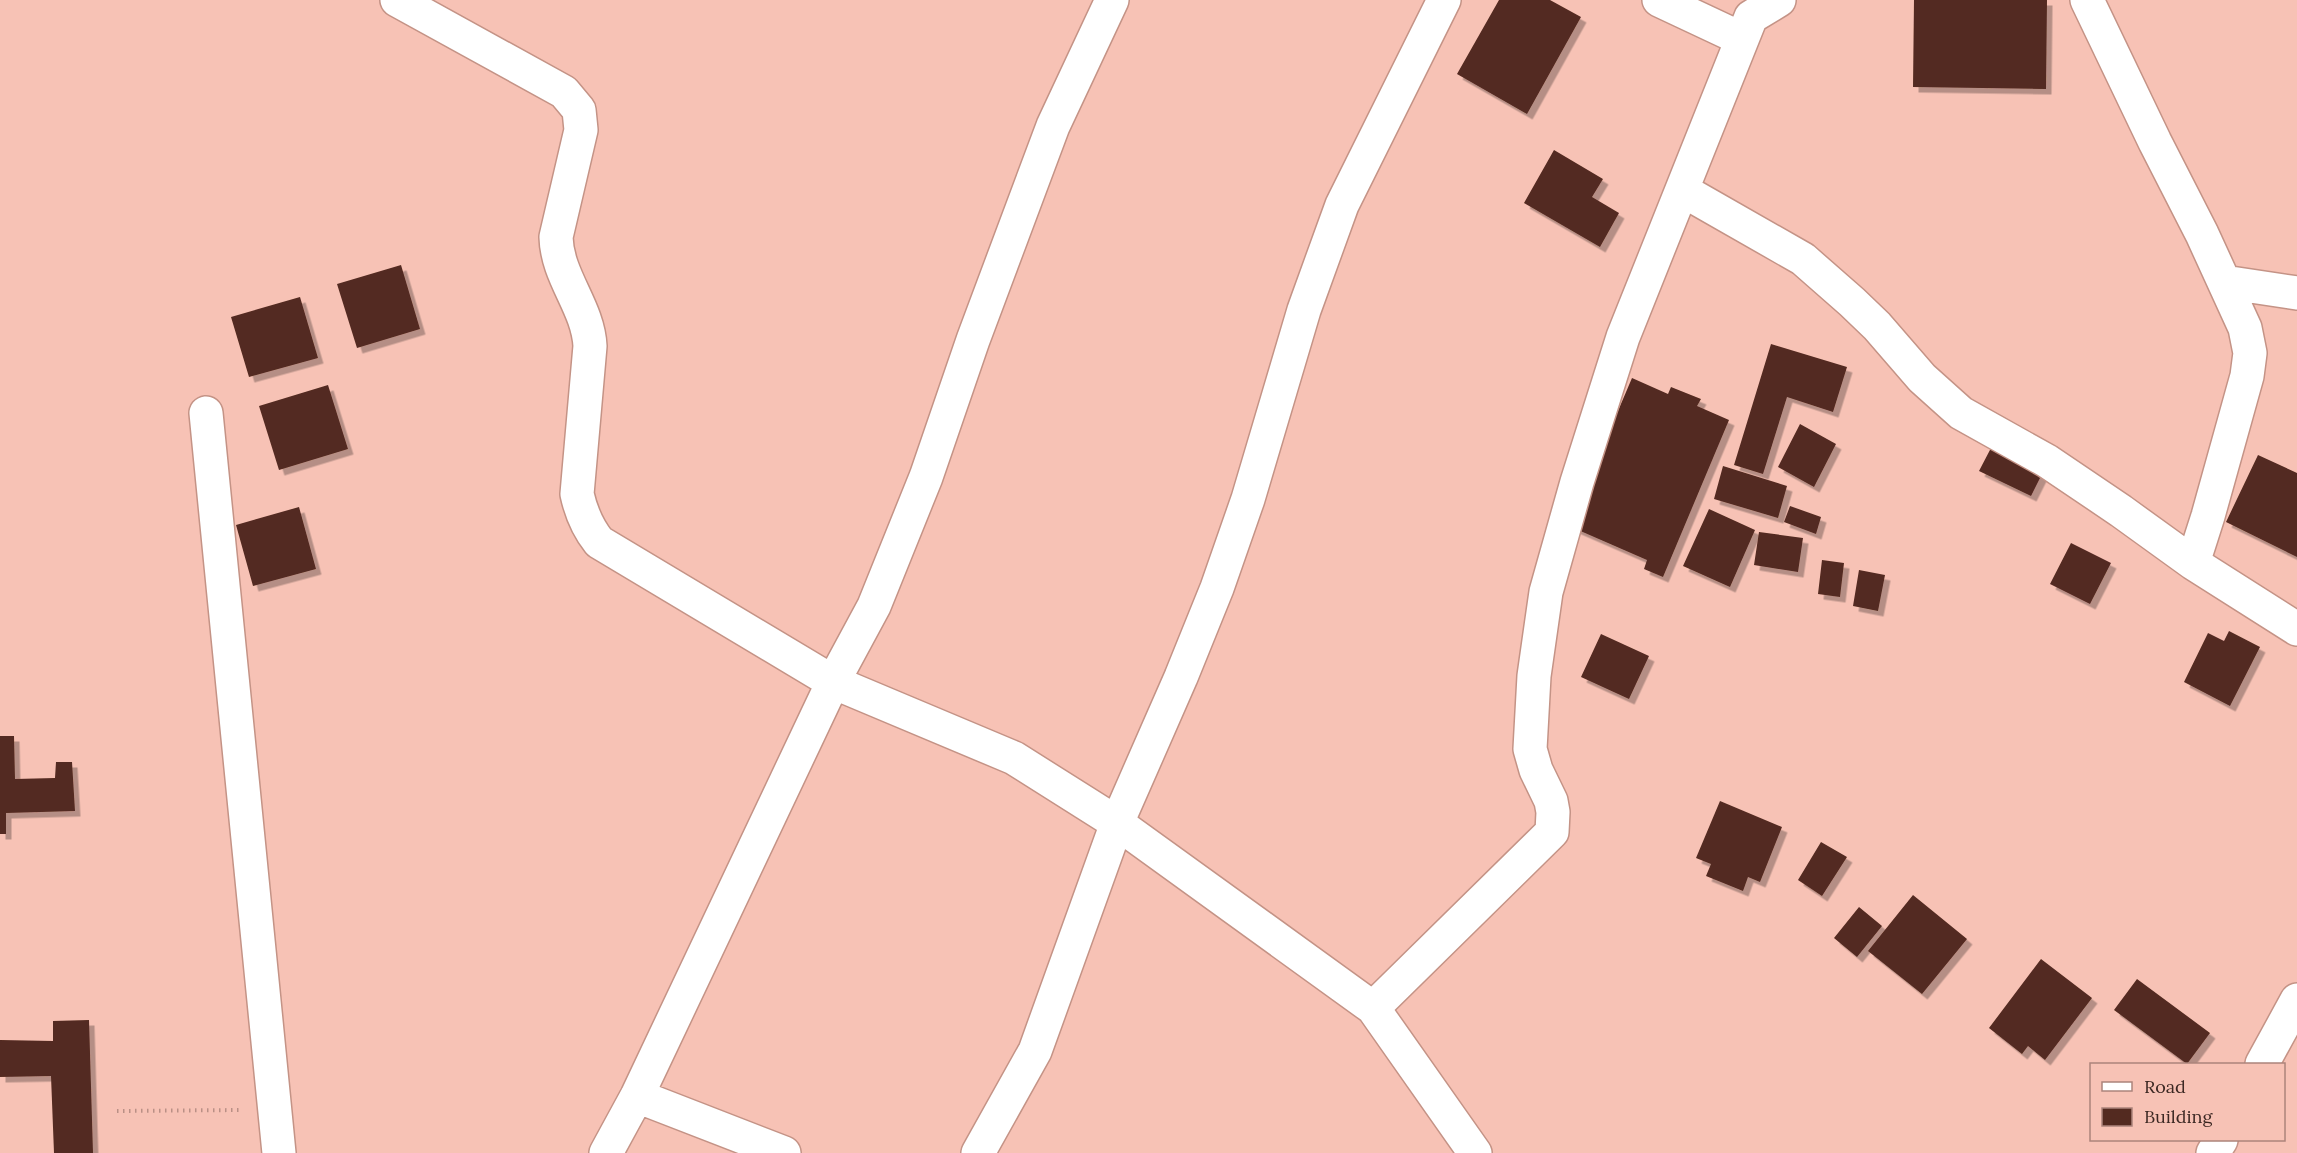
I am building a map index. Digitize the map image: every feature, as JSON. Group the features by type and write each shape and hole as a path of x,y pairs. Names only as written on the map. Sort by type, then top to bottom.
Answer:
{"street":[{"path":"397,0 564,92 579,110 581,130 556,237 556,250 559,263 589,332 590,346 577,494 581,512 599,542 833,682 1014,758 1117,823 1373,1008 1475,1153"},
{"path":"606,1153 638,1096 833,682 874,606 926,477 973,340 1053,126 1112,0"},
{"path":"978,1153 1035,1052 1117,823 1217,588 1248,499 1304,310 1342,205 1444,0"},
{"path":"1659,0 1742,39"},
{"path":"1373,1008 1552,832 1551,801 1536,770 1530,749 1534,676 1546,592 1577,482 1623,337 1751,17 1779,0"},
{"path":"2087,0 2202,234 2245,328 2250,353 2247,376 2193,563"},
{"path":"1682,190 1803,259 1877,326 1922,378 1961,413 2047,461 2193,563 2297,629"},
{"path":"2224,282 2297,293"},
{"path":"206,413 279,1153"},
{"path":"2263,1063 2297,1000"},
{"path":"638,1096 784,1153"}],"path":[{"path":"117,1111 275,1110"}],"building":[{"path":"1499,0 1550,0 1581,17 1527,114 1457,74"},
{"path":"1914,0 2047,0 2046,89 1913,87"},
{"path":"1554,150 1603,179 1592,197 1619,213 1600,247 1524,203"},
{"path":"401,265 420,329 357,348 337,284"},
{"path":"300,297 318,358 249,377 231,317"},
{"path":"1771,344 1847,367 1833,412 1787,397 1763,474 1734,465"},
{"path":"1632,378 1668,394 1671,387 1701,399 1697,406 1729,420 1663,577 1644,569 1647,560 1569,526"},
{"path":"328,385 348,449 279,470 259,406"},
{"path":"1800,424 1836,444 1814,487 1778,467"},
{"path":"1991,448 2042,474 2031,496 1979,471"},
{"path":"2258,455 2297,473 2297,557 2226,522"},
{"path":"1723,466 1787,486 1778,518 1714,499"},
{"path":"1790,506 1821,517 1816,534 1784,522"},
{"path":"299,507 316,569 253,586 236,525"},
{"path":"1709,509 1755,530 1730,587 1683,566"},
{"path":"1759,532 1803,538 1798,572 1754,565"},
{"path":"2071,543 2111,563 2090,604 2050,584"},
{"path":"1822,560 1844,563 1840,597 1818,594"},
{"path":"1859,570 1885,575 1878,611 1853,606"},
{"path":"2229,631 2260,647 2230,706 2184,682 2208,633 2224,641"},
{"path":"1601,634 1649,656 1629,699 1581,677"},
{"path":"0,736 14,736 15,779 55,778 56,762 72,762 75,811 6,813 6,834 0,834"},
{"path":"1720,801 1782,827 1760,882 1748,877 1743,891 1706,876 1711,864 1696,858"},
{"path":"1821,842 1847,857 1822,896 1798,880"},
{"path":"1913,895 1967,939 1922,994 1868,951"},
{"path":"1859,907 1882,926 1857,957 1834,938"},
{"path":"2041,959 2092,998 2045,1060 2028,1046 2022,1054 1989,1028"},
{"path":"2137,979 2210,1033 2186,1063 2114,1010"},
{"path":"89,1020 93,1153 54,1153 51,1076 0,1077 0,1040 53,1041 53,1021"}]}
